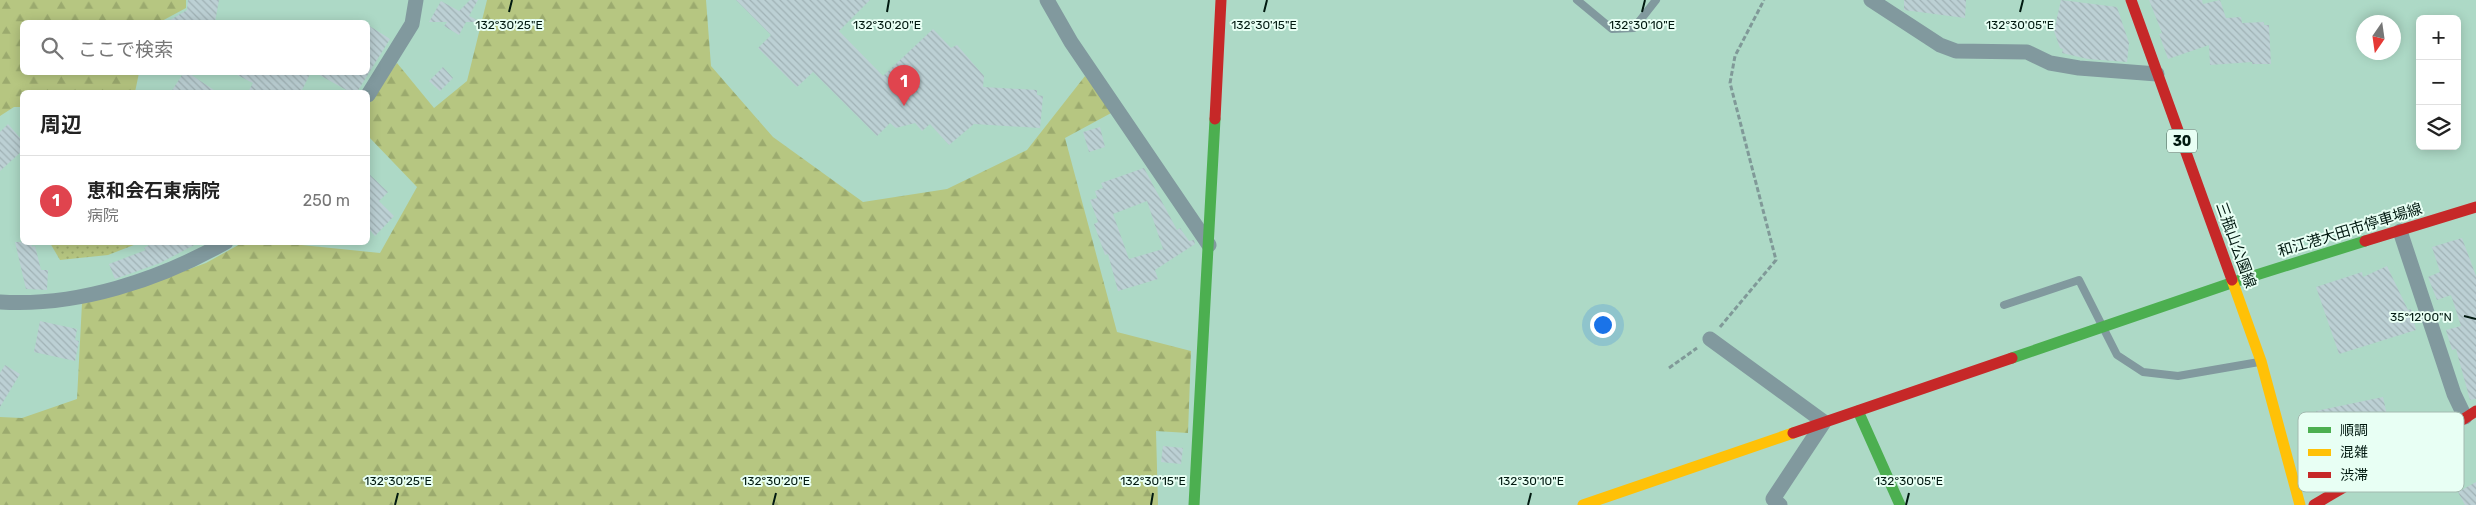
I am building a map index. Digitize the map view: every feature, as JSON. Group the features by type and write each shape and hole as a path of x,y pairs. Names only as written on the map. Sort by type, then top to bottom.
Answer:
{"street":[{"path":"370,92 412,24 416,0"},
{"path":"1047,0 1072,42 1210,247"},
{"path":"1194,505 1210,247 1221,0"},
{"path":"1871,0 1940,45 1956,51 2027,52 2050,63 2079,68 2157,74"},
{"name":"三瓶山公園線","path":"2132,0 2261,361 2300,505"},
{"name":"和江港大田市停車場線","path":"1583,505 2234,282 2476,207"},
{"path":"2400,231 2454,394 2470,414"},
{"path":"0,302 31,304 118,288 194,261 221,245"},
{"path":"1710,339 1824,422 1774,499 1780,505"},
{"path":"1858,411 1900,505"},
{"path":"2314,505 2337,492"}],"lane":[{"path":"1577,0 1612,29 1634,28 1656,0"},
{"path":"2004,305 2079,280 2117,355 2143,372 2178,376 2261,361"}],"path":[{"path":"1669,368 1710,339 1776,260 1730,84 1735,56 1764,0"}],"green space":[{"path":"0,0 186,0 186,8 164,20 20,20 20,75 139,75 135,90 20,90 20,107 14,107 0,116"},
{"path":"487,0 706,0 711,66 773,137 863,202 947,189 1027,150 1085,76 1113,112 1065,138 1117,332 1191,351 1188,433 1156,431 1158,505 0,505 0,417 22,418 77,399 82,303 145,285 206,263 238,245 302,245 380,253 417,187 370,138 370,100 397,63 434,108 467,81"},
{"path":"51,245 134,245 108,255 60,260"}],"building":[{"path":"188,0 219,0 215,20 170,20 187,10"},
{"path":"470,0 478,0 469,16 481,22 466,22 459,35 444,26 447,22 429,22 441,1 459,11"},
{"path":"736,0 870,0 839,31 883,76 933,29 951,48 957,45 984,76 983,87 1037,90 1037,95 1043,96 1040,128 974,124 949,145 930,124 922,131 915,123 896,128 890,123 877,136 813,72 797,87 758,48 771,35"},
{"path":"1904,0 1966,0 1965,18 1904,10"},
{"path":"2061,0 2117,7 2129,43 2127,62 2088,59 2062,53 2063,49 2060,48 2054,31"},
{"path":"2149,0 2202,0 2203,4 2220,0 2226,18 2241,17 2242,23 2264,22 2264,25 2269,25 2271,64 2252,64 2252,62 2210,65 2209,45 2168,59 2159,34 2162,33"},
{"path":"370,26 390,39 370,71"},
{"path":"443,67 453,78 440,91 429,81"},
{"path":"182,75 192,75 214,90 172,90"},
{"path":"237,75 310,75 302,90 249,90 253,83"},
{"path":"319,75 368,75 358,90 346,90"},
{"path":"8,124 20,138 20,153 0,171 0,132"},
{"path":"1100,127 1105,147 1089,152 1083,132"},
{"path":"1144,168 1177,230 1180,228 1189,241 1194,240 1195,244 1155,270 1158,279 1118,291 1108,254 1105,255 1094,224 1098,222 1090,200 1097,198 1095,191 1103,188 1101,183","holes":["1147,201 1163,249 1129,259 1113,214"]},
{"path":"370,175 388,192 379,201 394,216 375,236 370,230"},
{"path":"2462,238 2476,276 2476,399 2470,400 2456,349 2452,350 2446,330 2461,326 2451,295 2437,300 2428,277 2440,272 2432,247"},
{"path":"15,242 20,242 20,245 35,246 41,270 48,270 47,290 26,289"},
{"path":"149,245 194,245 160,263 115,279 109,264 146,250 144,248"},
{"path":"2387,266 2408,310 2411,309 2416,330 2339,354 2316,287 2362,272 2363,277"},
{"path":"40,321 77,329 75,340 79,341 75,361 34,352"},
{"path":"5,365 20,374 0,407 0,373"},
{"path":"2383,397 2386,412 2316,412"},
{"path":"1163,446 1183,448 1181,464 1161,462"},
{"path":"2476,482 2476,505 2465,505 2458,492 2464,492 2464,489"}],"traffic: fast":[{"path":"1194,505 1215,119"},
{"path":"2012,358 2234,282 2365,241"},
{"path":"1858,411 1900,505"}],"traffic: slow":[{"path":"2232,280 2261,361 2300,505"},
{"path":"1583,505 1793,433"}],"traffic: jam":[{"path":"1215,119 1221,0"},
{"path":"2131,0 2232,280"},
{"path":"2365,241 2476,207"},
{"path":"1793,433 2012,358"},
{"path":"2464,418 2476,411"},
{"path":"2314,505 2336,492"}],"place":[{"name":"恵和会石東病院","path":"904,106"}]}
